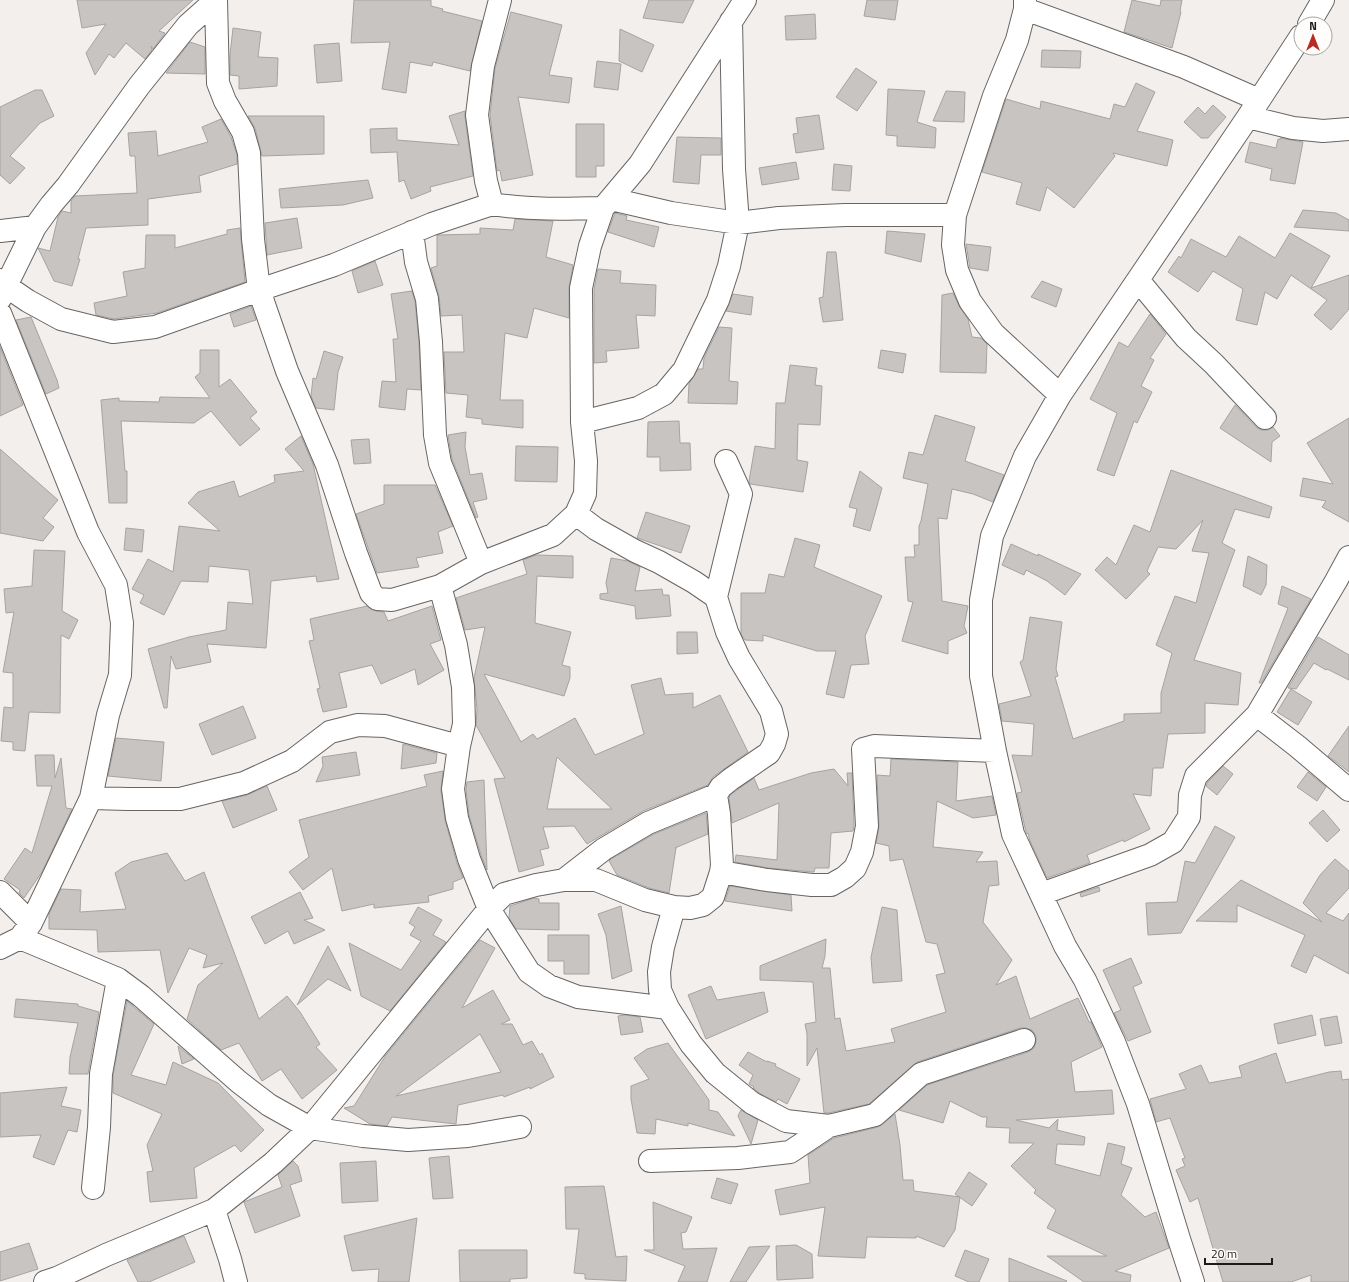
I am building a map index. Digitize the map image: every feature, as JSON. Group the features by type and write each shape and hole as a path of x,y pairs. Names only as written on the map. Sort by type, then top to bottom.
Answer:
{"street":[{"path":"216,0 218,83 224,102 242,132 249,153 253,238 258,290 288,371 327,465 356,552 372,593 377,599 392,600 440,586 481,563 553,535 576,514 585,494 586,461 582,422 581,288 590,246 607,204 640,164 745,0"},
{"path":"216,0 188,25 138,86 68,185 51,205 35,228 2,289 61,318 113,332 154,327 334,265 432,224 492,204 519,208 558,209 607,204 738,223 779,218 845,215 955,215"},
{"path":"492,204 486,181 477,115 483,66 500,0"},
{"path":"1314,16 1323,0"},
{"path":"1060,395 993,332 970,301 956,270 953,245 955,215 994,96 1017,40 1025,4 1184,67 1254,108 1293,128 1323,131 1349,129"},
{"path":"582,422 638,408 664,394 684,370 718,300 729,266 738,223 734,169 731,21"},
{"path":"1193,1282 1138,1104 1114,1042 1085,980 1065,946 1012,834 994,751 981,676 981,600 992,536 1024,456 1060,395 1293,48"},
{"path":"0,231 35,228"},
{"path":"412,232 416,262 427,299 431,342 435,435 440,463 481,563"},
{"path":"1138,280 1186,338 1214,364 1265,418"},
{"path":"0,314 88,532 116,585 122,623 120,675 108,715 91,798 26,930 0,948"},
{"path":"45,1282 57,1278 106,1254 214,1210 274,1163 310,1128 489,908 504,894 536,885 564,880 596,880 645,900 674,907 690,908 703,905 713,897 721,872 719,814 716,795 721,786 769,753 777,734 771,711 739,658 727,632 716,598 741,494 726,462"},
{"path":"576,514 596,529 694,582 716,598"},
{"path":"1041,894 1150,855 1174,842 1190,817 1190,795 1196,776 1257,715 1349,557"},
{"path":"440,586 456,645 463,687 464,724 459,746 453,789 457,818 469,860 489,908 529,972 549,986 578,997 668,1008"},
{"path":"1257,715 1297,746 1349,790"},
{"path":"91,798 180,799 244,783 292,762 330,732 358,725 385,726 459,746"},
{"path":"721,872 767,880 812,885 831,884 845,877 855,868 862,852 867,826 863,749 874,746 994,751"},
{"path":"564,880 604,849 648,823 716,795"},
{"path":"0,892 26,930 118,979 141,996 239,1082 270,1105 310,1128 363,1136 408,1140 468,1136 520,1127"},
{"path":"674,907 663,947 659,972 660,990 668,1008 691,1044 715,1073 752,1103 786,1121 829,1126 875,1115 921,1074 1024,1040"},
{"path":"93,1188 99,1127 101,1074 118,979"},
{"path":"650,1161 738,1158 790,1152 829,1126"},
{"path":"214,1210 236,1282"}],"building":[{"path":"77,0 193,0 159,31 165,33 153,49 151,46 152,50 145,59 126,43 114,58 109,54 95,75 86,53 106,24 82,28"},
{"path":"354,0 431,0 431,6 443,9 442,11 482,21 470,71 433,62 432,66 410,62 406,93 382,89 390,42 351,43"},
{"path":"649,0 694,0 683,23 643,18"},
{"path":"867,0 898,0 895,20 864,16"},
{"path":"1132,0 1160,6 1161,0 1182,0 1181,12 1172,48 1124,32"},
{"path":"511,12 562,25 549,75 572,78 569,103 518,97 533,175 502,181 500,170 497,171 490,115 495,68"},
{"path":"815,14 816,39 786,40 785,16"},
{"path":"233,28 261,32 258,57 278,58 277,86 239,89 239,76 230,75 230,55"},
{"path":"620,29 654,45 642,72 619,61"},
{"path":"190,42 205,47 205,74 166,73"},
{"path":"339,43 342,81 317,83 314,45"},
{"path":"1042,50 1081,51 1080,68 1041,67"},
{"path":"597,61 621,64 618,90 594,87"},
{"path":"856,68 877,82 857,111 836,97"},
{"path":"1136,83 1155,92 1137,131 1173,140 1167,166 1113,153 1115,156 1074,208 1047,187 1040,211 1016,204 1022,183 982,172 1006,99 1040,109 1041,101 1110,119 1114,104 1125,107"},
{"path":"888,89 925,91 917,122 936,128 935,148 897,146 897,136 886,135"},
{"path":"35,90 42,90 54,116 40,123 10,156 25,168 10,184 0,175 0,107"},
{"path":"946,91 965,92 964,122 933,121"},
{"path":"1213,105 1226,117 1208,138 1201,138 1184,122 1198,107 1205,114"},
{"path":"465,111 473,176 430,187 431,191 411,199 404,180 399,182 397,152 371,153 370,129 397,128 397,140 459,145 449,116"},
{"path":"819,115 824,149 796,153 793,134 798,133 796,118"},
{"path":"248,116 324,116 324,154 262,156 255,128"},
{"path":"221,119 231,137 237,155 237,164 199,176 201,192 148,199 148,225 86,228 78,259 80,259 72,286 54,281 38,248 50,251 58,217 62,211 71,213 71,201 75,196 137,193 135,156 130,156 128,133 156,131 158,156 208,142 202,127"},
{"path":"576,124 604,124 604,166 596,166 596,177 576,177"},
{"path":"677,137 721,138 721,155 701,155 699,184 673,182"},
{"path":"1280,138 1303,142 1295,184 1270,180 1272,169 1245,162 1250,142 1276,148 1278,139 1280,140"},
{"path":"796,162 799,179 762,185 759,168"},
{"path":"834,164 852,166 850,191 832,190"},
{"path":"368,180 373,198 343,205 281,208 279,189"},
{"path":"1303,210 1336,213 1349,220 1349,231 1294,227"},
{"path":"615,213 627,216 626,220 659,227 654,247 608,232"},
{"path":"297,218 302,248 267,255 265,223"},
{"path":"515,219 553,221 546,257 573,265 569,288 569,318 534,308 527,338 505,333 500,400 523,400 523,428 482,424 482,419 466,417 468,395 446,393 444,352 464,352 462,315 441,316 439,296 431,268 437,266 437,235 480,234 480,228 513,230"},
{"path":"240,228 245,282 157,313 114,319 96,315 94,303 127,296 123,272 145,268 146,235 175,235 175,248 227,234 227,230"},
{"path":"887,231 925,234 921,262 885,253"},
{"path":"1290,233 1330,256 1311,288 1349,275 1349,309 1331,330 1314,315 1327,300 1291,275 1277,299 1265,292 1257,325 1236,320 1243,289 1213,271 1198,292 1168,272 1179,256 1181,258 1191,239 1226,257 1239,236 1275,258"},
{"path":"966,244 991,247 988,271 970,268"},
{"path":"827,252 836,252 843,320 823,322 819,298 823,297"},
{"path":"375,261 383,285 358,293 352,271"},
{"path":"598,269 621,271 620,283 656,285 655,316 636,315 639,348 606,351 607,362 594,363 594,289"},
{"path":"1042,281 1062,289 1056,307 1031,297"},
{"path":"412,291 415,301 419,343 421,390 407,389 405,410 379,407 382,381 396,382 393,339 398,339 391,294"},
{"path":"953,293 959,306 968,319 972,337 981,338 987,344 986,373 940,372 942,295"},
{"path":"733,294 753,297 751,315 726,311"},
{"path":"251,306 256,320 234,327 230,314"},
{"path":"1150,314 1166,334 1150,358 1154,360 1141,386 1152,392 1137,423 1134,421 1114,476 1097,470 1117,413 1090,399 1119,342 1128,347"},
{"path":"31,317 59,388 46,394 16,320"},
{"path":"719,327 732,328 729,381 738,382 737,404 688,403 689,384 698,369 703,369 704,358"},
{"path":"0,347 23,405 0,416"},
{"path":"200,350 219,350 219,387 230,379 257,412 250,418 260,429 240,446 211,411 194,423 121,421 125,471 127,471 127,503 109,503 101,400 119,398 119,401 159,402 160,397 210,398 195,377 200,373"},
{"path":"881,350 906,354 903,373 878,368"},
{"path":"324,351 343,357 338,372 334,410 316,408 311,396 313,378 316,379"},
{"path":"790,365 817,368 815,385 822,386 820,425 798,424 797,460 808,462 803,492 750,484 749,481 755,446 775,449 776,403 785,403"},
{"path":"1235,405 1256,427 1261,430 1268,430 1273,427 1280,436 1272,442 1271,462 1220,428"},
{"path":"935,415 975,427 965,461 1004,475 993,502 973,494 952,489 947,519 938,518 942,601 968,606 964,626 967,633 948,641 948,654 902,641 913,602 908,601 905,557 915,557 914,545 919,545 919,526 928,484 903,478 909,452 923,455"},
{"path":"1349,418 1349,522 1322,507 1326,501 1300,496 1303,478 1333,484 1307,443"},
{"path":"679,421 680,443 690,443 691,470 660,471 660,457 647,457 648,422"},
{"path":"466,432 465,447 470,475 482,473 487,499 473,502 478,517 476,518 452,459 448,435"},
{"path":"301,436 313,464 339,579 317,582 316,576 271,581 266,648 207,644 211,662 176,669 171,656 167,708 164,708 148,649 189,637 226,630 228,602 253,604 249,570 209,566 208,582 181,581 164,615 140,603 144,595 132,589 148,559 173,572 179,526 220,531 188,503 198,492 234,481 239,497 275,482 274,475 304,471 285,449"},
{"path":"369,439 371,463 354,464 351,440"},
{"path":"516,446 558,447 557,482 515,481"},
{"path":"0,449 58,500 43,518 54,527 43,541 0,533"},
{"path":"1171,470 1272,507 1269,518 1235,509 1222,543 1235,550 1194,660 1241,673 1238,705 1205,703 1205,733 1168,734 1163,768 1153,768 1151,796 1133,794 1150,829 1124,842 1123,840 1087,855 1090,863 1047,878 1030,841 1028,833 1027,834 1026,832 1017,793 1022,792 1012,755 1032,756 1034,724 1002,721 999,704 1031,696 1020,662 1023,660 1030,617 1062,622 1056,669 1058,676 1055,677 1073,739 1124,721 1124,714 1161,713 1161,693 1172,653 1156,645 1175,596 1196,603 1209,553 1192,551 1203,520 1176,549 1158,547 1147,571 1150,574 1126,599 1095,570 1107,557 1116,565 1134,525 1150,532"},
{"path":"860,471 882,488 870,531 853,526 857,509 849,507"},
{"path":"384,485 435,485 453,526 438,532 443,553 416,558 419,567 377,573 356,514 384,504"},
{"path":"646,512 690,526 681,553 637,538"},
{"path":"126,528 144,530 142,552 124,550"},
{"path":"795,538 820,545 814,567 882,596 865,636 869,664 851,665 844,698 826,694 836,651 817,651 763,635 763,641 745,640 741,634 741,593 765,593 769,574 784,577"},
{"path":"1011,544 1038,556 1038,554 1081,574 1065,595 1047,581 1026,570 1024,575 1002,565"},
{"path":"34,550 65,551 62,611 78,620 69,639 61,635 60,713 29,712 25,751 13,750 13,742 1,741 4,707 13,708 13,673 3,672 14,612 6,613 4,589 32,586"},
{"path":"536,555 573,556 573,578 537,576 535,623 571,632 562,665 570,667 570,678 564,696 484,674 521,742 533,734 537,739 575,718 595,755 644,734 631,685 661,678 665,695 693,693 693,708 720,695 748,752 713,777 708,785 643,811 587,844 574,826 543,827 549,848 540,850 544,865 519,872 494,779 505,778 476,725 477,709 474,678 485,627 465,630 456,598 527,574 523,560","holes":["557,757 612,809 547,809"]},
{"path":"1248,556 1267,565 1266,585 1261,595 1243,586"},
{"path":"611,558 628,561 640,567 635,591 662,589 663,595 669,595 671,616 636,619 635,606 600,599 600,594 608,593 606,583"},
{"path":"1282,586 1311,599 1261,683 1259,683 1288,608 1278,604"},
{"path":"367,606 376,611 384,612 388,621 432,606 441,640 430,644 444,670 418,685 415,669 381,684 372,665 339,673 347,707 323,712 317,689 320,688 309,641 314,640 310,619"},
{"path":"677,632 697,632 698,653 677,654"},
{"path":"1318,637 1349,655 1349,680 1314,663 1296,689 1288,688"},
{"path":"1291,689 1312,702 1298,725 1277,712"},
{"path":"243,706 256,738 212,755 199,724"},
{"path":"1349,726 1349,772 1328,756"},
{"path":"116,738 164,742 161,781 108,776"},
{"path":"403,744 437,753 436,763 401,769"},
{"path":"356,752 360,775 316,782 323,766 322,757"},
{"path":"35,755 54,755 55,778 61,758 66,808 72,809 42,872 24,898 19,893 20,890 4,879 25,848 32,853 52,786 37,786"},
{"path":"891,759 958,762 956,801 992,796 996,815 973,818 937,801 933,847 983,852 976,862 997,861 999,885 989,886 983,922 1012,960 996,985 1016,976 1030,1019 1078,998 1089,1022 1091,1022 1102,1047 1071,1062 1075,1092 1112,1090 1114,1114 1016,1120 1049,1128 1058,1119 1057,1130 1085,1137 1084,1145 1057,1144 1055,1164 1100,1176 1108,1143 1125,1147 1121,1164 1132,1168 1121,1195 1145,1217 1156,1212 1169,1248 1115,1271 1131,1275 1130,1282 1084,1282 1047,1256 1107,1256 1047,1228 1056,1210 1034,1193 1036,1190 1011,1166 1034,1143 1009,1143 1010,1128 986,1127 987,1117 982,1117 950,1101 943,1123 899,1110 927,1085 1028,1052 1034,1048 1036,1042 1036,1036 1032,1030 1020,1028 917,1062 869,1104 824,1113 817,1048 807,1066 807,1034 805,1024 816,1022 813,982 760,980 760,966 826,939 825,956 822,968 830,968 835,1019 840,1018 846,1051 895,1042 891,1029 946,1012 936,975 945,973 937,944 926,942 903,859 890,861 889,846 876,843 879,826 877,775 890,776"},
{"path":"1223,766 1233,774 1217,795 1206,786"},
{"path":"834,769 848,786 847,773 852,773 854,825 853,831 831,833 829,868 815,868 813,872 769,868 735,862 736,855 777,860 779,803 732,823 729,798 730,795 754,778 759,790 811,773"},
{"path":"443,771 441,790 445,820 457,863 463,878 453,882 453,889 428,896 429,902 374,908 374,904 342,911 332,868 303,890 289,872 309,857 299,820 427,786 424,775"},
{"path":"1308,772 1326,787 1317,801 1297,787"},
{"path":"484,780 487,870 469,815 466,789 467,782"},
{"path":"267,786 277,810 233,828 222,801 247,795"},
{"path":"1323,810 1340,830 1327,842 1309,823"},
{"path":"706,813 708,834 675,848 669,893 649,888 617,875 609,861 611,859 654,834"},
{"path":"1215,826 1235,837 1181,933 1148,935 1146,903 1177,902 1185,861 1195,863"},
{"path":"167,853 185,881 204,872 259,1019 287,996 300,1012 320,1044 316,1047 337,1070 302,1099 281,1069 262,1081 239,1043 221,1050 187,1019 198,985 223,963 203,968 207,955 189,948 168,993 160,950 98,952 97,930 49,929 49,914 61,889 81,890 80,912 126,909 115,873 131,862"},
{"path":"1335,859 1349,871 1349,888 1326,913 1343,921 1349,913 1349,974 1314,955 1306,973 1291,966 1305,935 1237,905 1237,922 1196,921 1241,880 1322,922 1303,903 1320,875"},
{"path":"730,886 791,895 792,911 725,901"},
{"path":"1099,887 1100,891 1081,897 1080,893"},
{"path":"300,892 313,918 304,920 325,930 294,944 288,931 265,944 251,917"},
{"path":"534,898 539,899 539,903 559,903 559,930 516,929 509,918 510,906"},
{"path":"621,906 632,971 612,979 606,935 598,914"},
{"path":"418,907 442,920 433,935 446,942 390,1011 361,996 349,943 401,970 421,941 410,935 415,927 409,923"},
{"path":"882,907 897,910 902,981 873,983 871,957"},
{"path":"548,935 589,935 589,974 564,974 564,961 548,961"},
{"path":"480,940 495,948 462,1008 493,990 510,1020 501,1024 512,1024 523,1045 532,1041 540,1055 542,1053 554,1077 530,1089 530,1087 504,1097 503,1095 458,1105 456,1124 392,1117 387,1126 370,1124 344,1108 354,1106 386,1055","holes":["480,1034 501,1072 396,1096"]},
{"path":"328,946 351,991 328,979 297,1005"},
{"path":"1131,958 1142,983 1133,987 1151,1032 1128,1041 1114,1013 1121,1010 1103,970"},
{"path":"711,986 717,1000 764,992 768,1012 706,1039 688,995"},
{"path":"16,999 78,1004 78,1006 99,1012 88,1074 69,1074 70,1057 78,1023 14,1017"},
{"path":"127,1001 154,1024 131,1075 166,1085 173,1062 218,1083 264,1130 241,1152 235,1145 194,1168 197,1198 150,1202 147,1172 153,1171 147,1145 162,1114 113,1093 113,1075"},
{"path":"625,1015 640,1017 643,1032 621,1035 618,1016"},
{"path":"1312,1015 1316,1035 1278,1044 1274,1024"},
{"path":"1337,1016 1342,1043 1325,1046 1320,1019"},
{"path":"668,1043 709,1100 709,1110 718,1112 735,1136 688,1123 688,1126 656,1119 655,1134 637,1133 631,1099 631,1086 649,1079 634,1058 647,1049"},
{"path":"178,1046 194,1059 182,1064"},
{"path":"748,1052 767,1062 776,1064 775,1066 800,1079 787,1104 778,1099 776,1102 759,1093 749,1084 753,1075 739,1065"},
{"path":"1276,1053 1286,1083 1329,1072 1341,1071 1342,1080 1349,1079 1349,1282 1311,1282 1311,1275 1291,1282 1223,1282 1198,1198 1190,1202 1176,1170 1185,1166 1182,1159 1185,1158 1170,1118 1156,1122 1150,1099 1186,1089 1179,1074 1201,1065 1209,1083 1242,1077 1239,1066"},
{"path":"67,1087 61,1106 81,1110 77,1132 68,1130 54,1165 33,1157 41,1135 0,1137 0,1093"},
{"path":"741,1110 758,1120 751,1144 738,1116"},
{"path":"895,1114 900,1145 903,1180 913,1180 914,1191 960,1197 955,1230 944,1247 916,1236 916,1238 867,1237 865,1258 818,1256 825,1207 780,1215 775,1190 810,1183 808,1155 834,1138 878,1127"},
{"path":"449,1156 453,1198 433,1199 429,1158"},
{"path":"293,1161 298,1166 302,1181 290,1185 300,1216 255,1233 244,1202 282,1187 278,1175"},
{"path":"376,1161 378,1201 342,1203 340,1163"},
{"path":"969,1172 987,1184 972,1206 955,1194"},
{"path":"717,1178 738,1184 731,1204 711,1198"},
{"path":"604,1186 616,1257 627,1256 626,1281 585,1279 585,1274 574,1273 579,1229 566,1229 565,1187"},
{"path":"653,1202 692,1217 686,1232 681,1233 683,1249 717,1248 707,1282 678,1282 685,1266 644,1250 654,1250"},
{"path":"417,1218 409,1282 378,1282 379,1269 352,1271 344,1236"},
{"path":"184,1236 195,1262 149,1282 138,1282 127,1260"},
{"path":"29,1243 38,1269 0,1281 0,1252"},
{"path":"796,1245 812,1254 813,1278 777,1280 776,1246"},
{"path":"770,1246 746,1282 730,1282 749,1247"},
{"path":"459,1250 527,1250 527,1278 510,1279 510,1282 460,1282"},
{"path":"965,1250 989,1259 979,1282 969,1282 955,1276"},
{"path":"1009,1258 1067,1281 1009,1282"}]}
